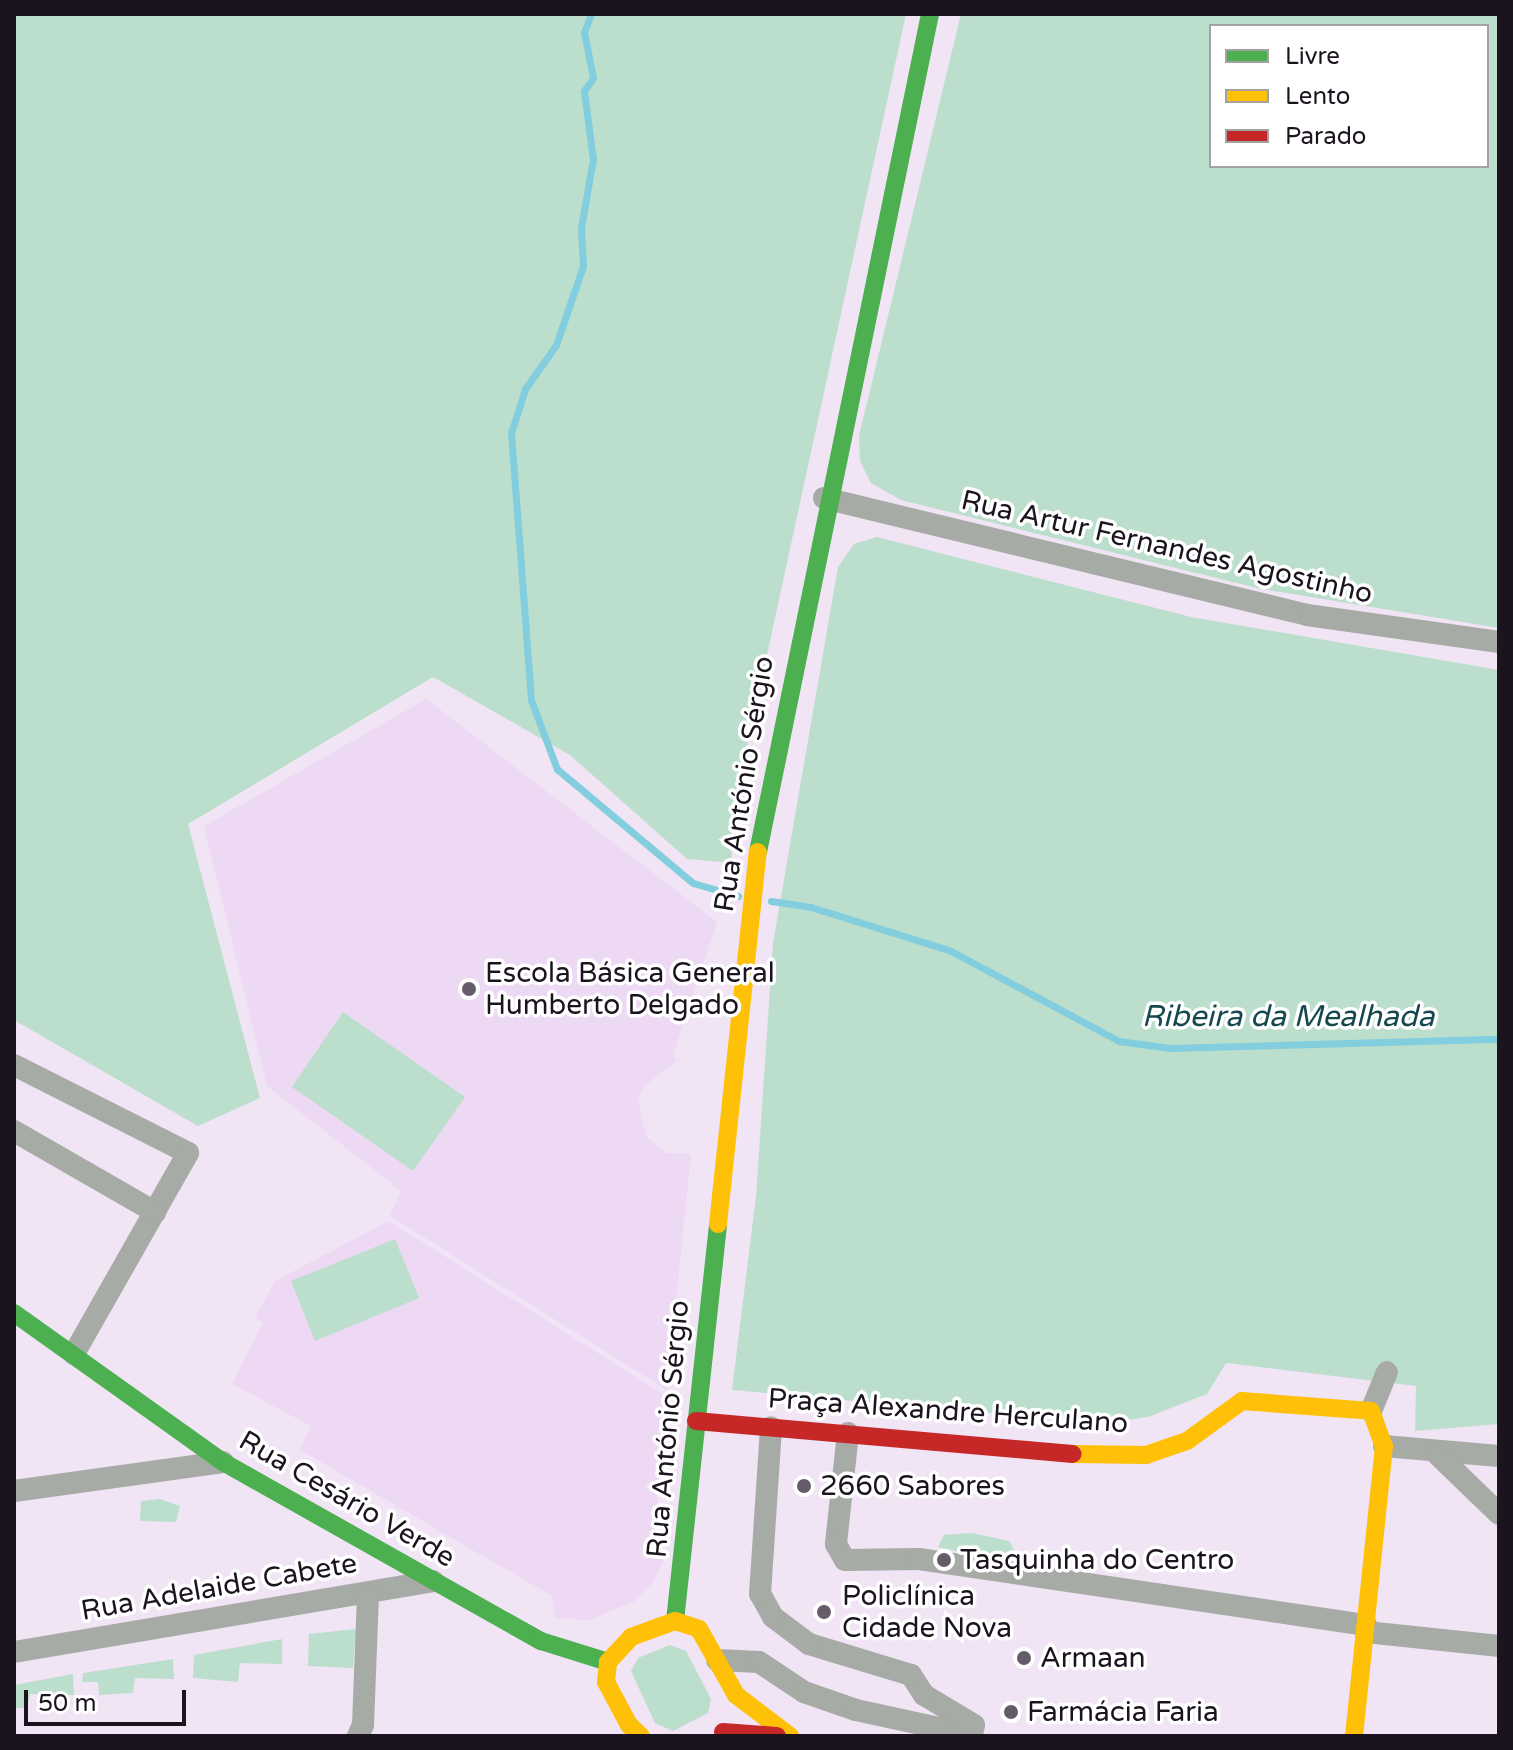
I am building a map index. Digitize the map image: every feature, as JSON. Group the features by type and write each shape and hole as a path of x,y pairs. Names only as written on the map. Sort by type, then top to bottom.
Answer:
{"street":[{"name":"Rua António Sérgio","path":"675,1621 762,812 824,498 930,14"},
{"name":"Rua Artur Fernandes Agostinho","path":"824,498 1307,615 1499,642"},
{"path":"14,1065 188,1153 74,1354"},
{"path":"14,1131 155,1212"},
{"name":"Rua Cesário Verde","path":"14,1313 24,1327 74,1354 223,1462 541,1641 608,1662"},
{"path":"1354,1736 1384,1446 1380,1424 1371,1411 1387,1372"},
{"name":"Praça Alexandre Herculano","path":"696,1421 1113,1457 1146,1455 1187,1441 1242,1401 1371,1411"},
{"path":"717,1660 759,1662 817,1697 972,1735 974,1725 924,1695 911,1675 809,1644 773,1617 760,1594 771,1427"},
{"path":"848,1433 836,1544 845,1560 919,1559 1366,1629 1499,1646"},
{"path":"1384,1446 1499,1456"},
{"path":"1435,1452 1499,1514"},
{"path":"14,1491 223,1462"},
{"name":"Rua Adelaide Cabete","path":"14,1652 433,1581"},
{"path":"358,1736 363,1725 368,1593"},
{"path":"641,1736 629,1725 606,1682 608,1662 631,1637 675,1621 699,1629 736,1695 790,1736"},
{"path":"720,1734 734,1714 736,1695"},
{"path":"720,1734 777,1736"}],"shaded area":[{"name":"Escola Básica General Humberto Delgado","path":"426,699 717,922 673,1055 677,1061 644,1086 638,1100 646,1136 666,1153 691,1154 667,1390 390,1216 401,1191 267,1086 204,826"},
{"path":"389,1221 666,1396 654,1540 666,1556 653,1582 635,1601 589,1620 556,1618 552,1596 300,1450 311,1426 232,1384 263,1323 255,1318 275,1281"}],"green space":[{"path":"14,14 906,14 731,821 732,863 687,859 570,755 433,677 188,824 260,1098 198,1126 14,1020"},
{"path":"961,14 1499,14 1499,628 1257,588 901,500 871,483 860,461 859,436"},
{"path":"877,537 1191,617 1499,670 1499,1424 1415,1431 1416,1386 1226,1363 1207,1394 1148,1417 1107,1423 732,1390 756,1196 773,943 838,567 854,544"},
{"path":"343,1012 465,1097 413,1171 292,1087"},
{"path":"395,1239 419,1298 315,1341 291,1281"},
{"path":"160,1499 180,1506 176,1522 140,1521 141,1501"},
{"path":"972,1533 1009,1541 1014,1550 994,1560 938,1547 944,1535"},
{"path":"356,1629 353,1668 308,1666 309,1634"},
{"path":"282,1639 282,1664 240,1663 238,1682 193,1678 194,1655"},
{"path":"670,1645 686,1651 711,1699 708,1713 673,1731 655,1723 631,1671 638,1658"},
{"path":"173,1659 174,1679 135,1678 133,1693 99,1695 98,1682 82,1682 83,1673"},
{"path":"73,1674 74,1695 30,1694 27,1708 14,1708 14,1685"}],"waterway":[{"name":"Ribeira da Mealhada","path":"591,14 584,32 593,78 584,91 593,159 581,228 583,266 556,345 525,389 511,433 531,700 557,769 693,883 738,896"},
{"name":"Ribeira da Mealhada","path":"771,901 811,907 951,951 1119,1041 1170,1048 1499,1039"}],"traffic: fast":[{"path":"758,852 930,14"},
{"path":"675,1621 718,1224"},
{"path":"14,1313 223,1462 541,1641 608,1662"}],"traffic: slow":[{"path":"718,1224 758,852"},
{"path":"1073,1454 1146,1455 1187,1441 1242,1401 1371,1411 1384,1446 1354,1736"},
{"path":"641,1736 629,1725 606,1682 608,1662 631,1637 675,1621 699,1629 736,1695 790,1736"}],"traffic: jam":[{"path":"696,1421 1073,1454"},
{"path":"723,1732 777,1736"}],"place":[{"name":"Escola Básica General Humberto Delgado","path":"469,989"},
{"name":"2660 Sabores","path":"804,1486"},
{"name":"Tasquinha do Centro","path":"944,1560"},
{"name":"Policlínica Cidade Nova","path":"824,1612"},
{"name":"Armaan","path":"1024,1658"},
{"name":"Farmácia Faria","path":"1011,1712"}]}
